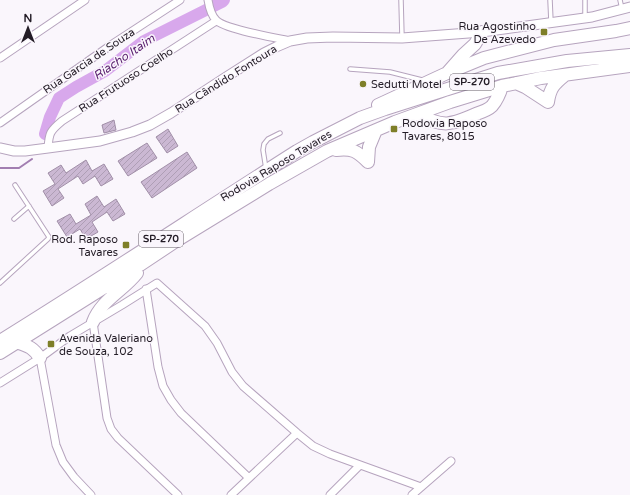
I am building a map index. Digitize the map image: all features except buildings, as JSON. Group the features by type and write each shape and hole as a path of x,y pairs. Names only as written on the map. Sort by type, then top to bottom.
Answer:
{"highway":[{"path":"360,118 379,104 484,58 554,40 601,34 630,28"},
{"path":"445,74 475,44 482,32"},
{"name":"Rodovia Raposo Tavares","path":"0,341 266,171 313,142 360,118 498,73 567,61 630,55"},
{"name":"Rodovia Raposo Tavares","path":"0,353 176,241 262,188 326,151 395,122 450,102 502,86 541,78 630,66"},
{"path":"516,83 548,102 550,90 565,75"},
{"path":"418,114 430,121 451,124 487,110 496,101 502,86"},
{"path":"326,151 344,149 351,150 358,152 368,162 369,148 376,130"},
{"path":"92,322 101,307 136,275 140,265"},
{"path":"16,342 32,348 40,358"}],"main road":[{"path":"482,32 584,18 626,8"},
{"name":"Rua Cândido Fontoura","path":"0,148 14,151 25,151 100,141 132,132 150,125 171,113 264,53 290,42 307,38 402,38 482,32"}],"street":[{"path":"0,58 85,0"},
{"name":"Rua Garcia de Souza","path":"0,123 111,45 180,0"},
{"path":"208,1 214,18 227,26 290,42"},
{"name":"Rua Frutuoso Coelho","path":"48,148 52,129 62,121 214,18"},
{"path":"0,383 40,358 57,344 122,305 156,282 206,326 217,343 232,372 243,386 313,446 330,454 421,487"},
{"path":"146,289 158,367 163,386 181,413 249,478"},
{"path":"92,322 107,418 111,429 118,438 178,495"},
{"path":"40,358 56,445 63,462 74,477 91,495"},
{"path":"231,495 297,433"},
{"path":"412,495 451,461"},
{"path":"330,495 360,465"}],"lane":[{"path":"400,0 402,38"},
{"path":"550,0 551,23"},
{"path":"584,18 585,0"},
{"path":"620,0 626,8"},
{"path":"350,69 390,72 429,82"},
{"path":"467,78 498,73"},
{"path":"379,104 415,93"},
{"path":"266,171 263,150 264,144 268,139 280,133"},
{"path":"0,283 48,240 49,237 16,185"},
{"path":"14,219 29,206"}],"waterway":[{"name":"Riacho Itaim","path":"45,134 50,117 59,98 105,71 144,41 224,0"},
{"name":"Riacho Itaim","path":"0,168 19,168 32,159"}],"place":[{"name":"Rua Agostinho De Azevedo","path":"544,32"},
{"name":"Sedutti Motel","path":"363,84"},
{"name":"Rodovia Raposo Tavares, 8015","path":"394,129"},
{"name":"Rod. Raposo Tavares","path":"126,245"},
{"name":"Avenida Valeriano de Souza, 102","path":"51,344"}]}
